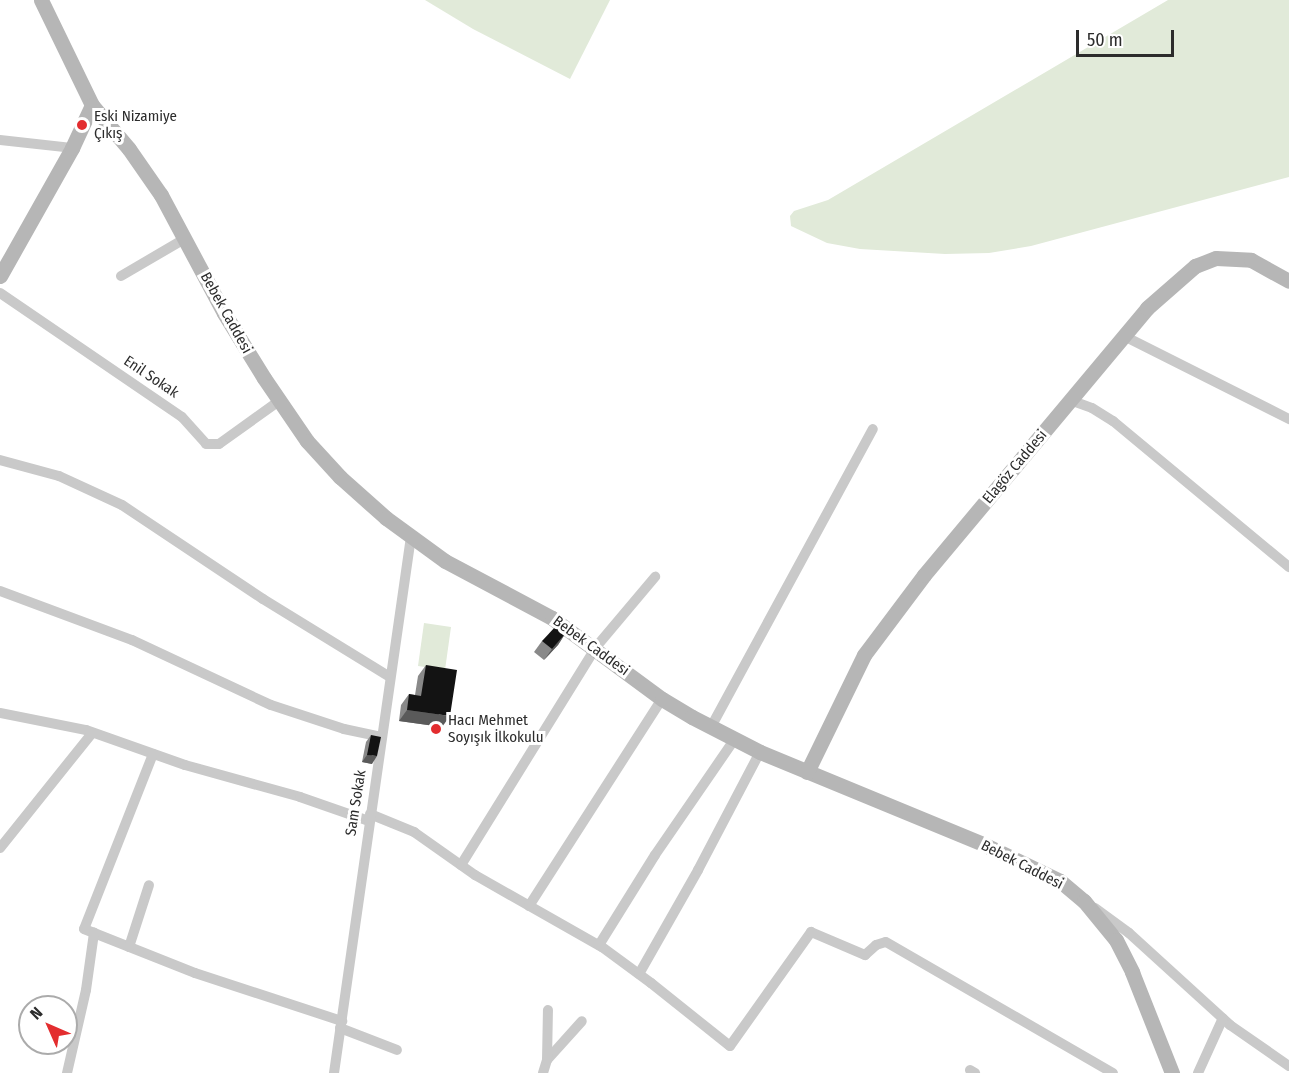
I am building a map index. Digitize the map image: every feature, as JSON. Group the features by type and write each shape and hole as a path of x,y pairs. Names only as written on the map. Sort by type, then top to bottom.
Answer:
{"street":[{"name":"Bebek Caddesi","path":"41,0 92,105 146,172 186,238 224,313 279,401 307,441 340,477 411,537 445,561 552,618 596,648 662,699 734,740 982,844 1060,882 1084,901 1106,925 1125,956 1172,1073"},
{"path":"0,276 72,148 92,105"},
{"path":"0,140 72,148"},
{"path":"121,276 186,238"},
{"name":"Elagöz Caddesi","path":"807,772 864,655 924,575 1147,308 1195,266 1205,261 1240,258 1262,265 1289,281"},
{"name":"Enil Sokak","path":"0,293 182,417 206,444 219,444 279,401"},
{"path":"1124,336 1289,419"},
{"path":"1070,400 1092,408 1113,421 1289,567"},
{"path":"711,727 873,429"},
{"path":"0,460 59,476 122,505 263,599 390,676"},
{"name":"Sam Sokak","path":"334,1073 411,537"},
{"path":"460,865 596,648 655,577"},
{"path":"0,591 132,640 271,705 344,729 381,737"},
{"path":"529,906 662,699"},
{"path":"0,713 92,732 153,754 414,832 460,865 599,945 730,1046 811,932 865,955 876,945 886,942 1113,1073"},
{"path":"0,848 92,732"},
{"path":"599,945 655,855 734,740"},
{"path":"639,974 698,870 760,752"},
{"path":"153,754 84,929 195,973 341,1024 397,1050"},
{"path":"129,947 149,885"},
{"path":"1084,901 1129,933 1223,1018 1262,1049 1289,1066"},
{"path":"67,1073 86,990 94,933"},
{"path":"548,1010 548,1060"},
{"path":"1198,1073 1223,1018"},
{"path":"543,1073 548,1060 582,1021"}],"green space":[{"path":"425,0 610,0 570,79 473,29"},
{"path":"1168,0 1289,0 1289,177 1031,246 989,253 945,254 860,249 827,243 791,226 790,216 794,211 828,200"},
{"path":"424,623 451,627 445,670 418,666"}],"building":[{"path":"556,626 565,634 552,649 542,641"},
{"path":"426,665 457,670 450,716 407,710 409,694 421,696"},
{"path":"371,735 381,737 377,756 367,755"}],"place":[{"name":"Eski Nizamiye Çıkış","path":"82,125"},
{"name":"Hacı Mehmet Soyışık İlkokulu","path":"436,729"}]}
